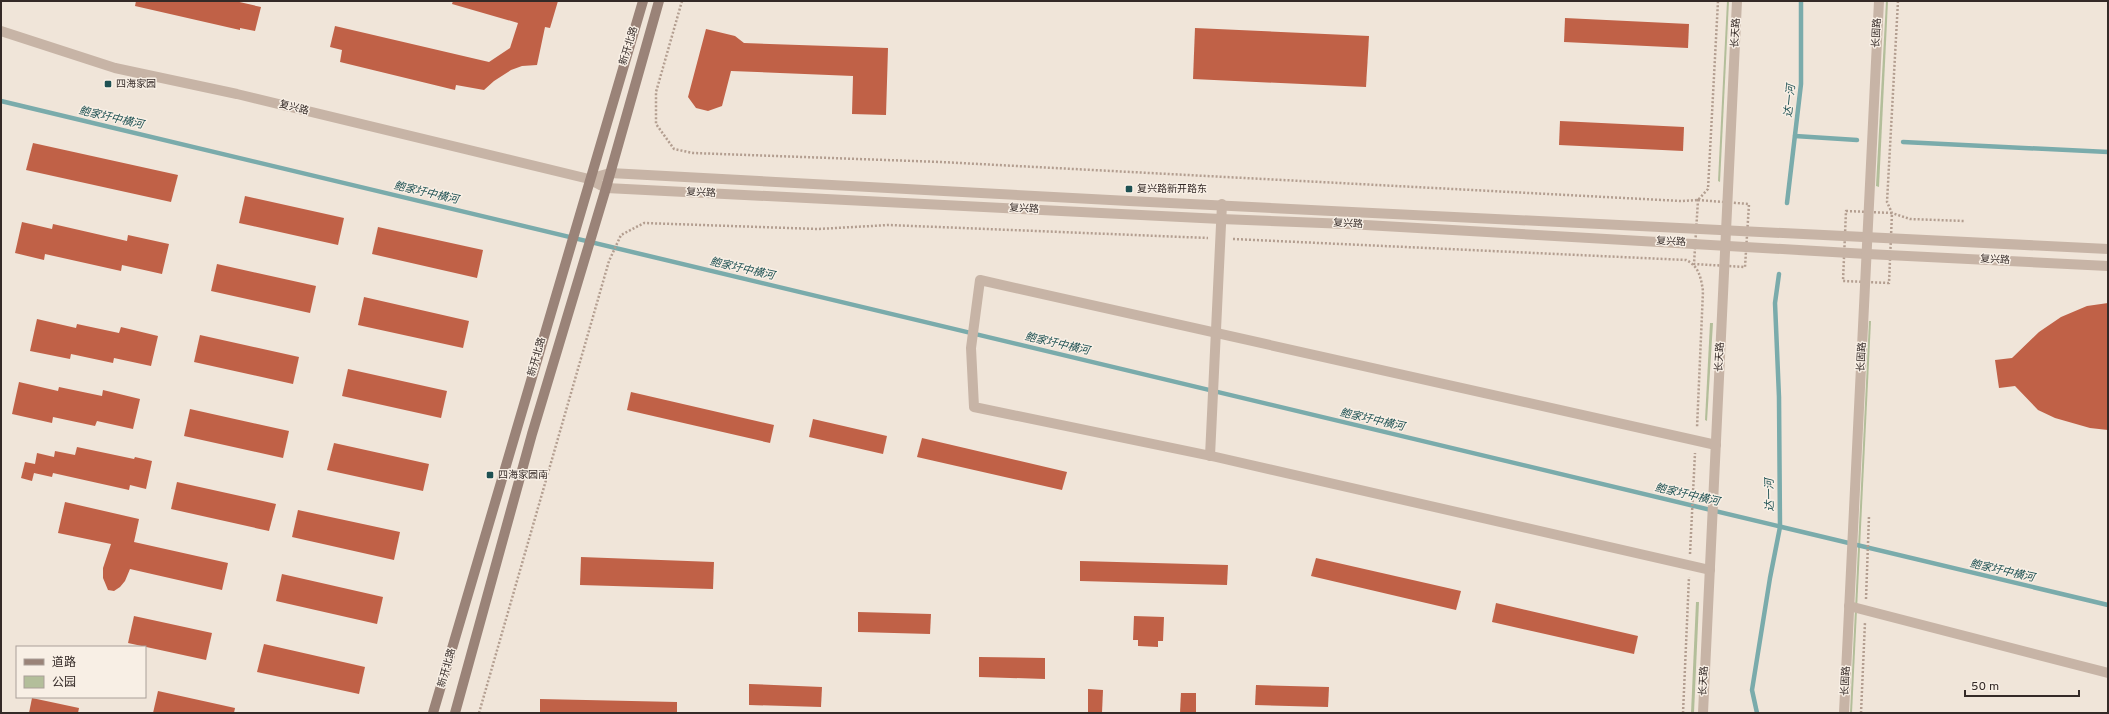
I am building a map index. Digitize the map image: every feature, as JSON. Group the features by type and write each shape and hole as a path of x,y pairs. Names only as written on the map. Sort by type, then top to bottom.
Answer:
{"main road":[{"name":"新开北路","path":"433,713 573,233 643,1"},
{"name":"新开北路","path":"455,713 532,434 592,236 660,1"}],"street":[{"name":"长天路","path":"1703,713 1737,1"},
{"name":"长固路","path":"1844,713 1879,1"},
{"name":"复兴路","path":"1,31 115,68 237,94 590,179 606,188 1348,224 1867,254 2108,266"},
{"name":"复兴路","path":"590,179 610,172 1129,201 1222,204 2108,249"},
{"path":"1210,456 1222,204"},
{"path":"1710,570 1210,456 974,407 972,348 980,280 1716,445"},
{"path":"1849,606 2108,674"}],"path":[{"path":"682,1 656,92 656,124 674,149 693,153 941,162 1681,201 1698,200 1708,189 1718,1"},
{"path":"1898,1 1887,202 1892,213 1910,219 1964,221"},
{"path":"479,713 609,261 621,235 644,223 818,229 889,225 1216,239"},
{"path":"1232,239 1686,260 1694,264 1701,277 1703,291 1683,713"},
{"path":"1861,713 1869,516"}],"green space":[{"path":"1727,1 1729,1 1720,182 1718,181"},
{"path":"1886,1 1888,1 1879,187 1876,186"},
{"path":"1869,321 1871,321 1852,713 1850,713"},
{"path":"1710,323 1713,323 1707,421 1705,420"},
{"path":"1696,602 1699,602 1694,713 1691,713"}],"building":[{"path":"136,1 235,1 261,7 255,31 240,28 240,30 135,6"},
{"path":"453,1 558,1 550,28 545,27 537,65 522,66 511,70 494,81 484,90 456,85 455,90 340,62 342,50 330,47 335,26 489,62 510,48 518,23 452,4"},
{"path":"1565,18 1689,24 1688,48 1564,42"},
{"path":"1195,28 1369,36 1366,87 1193,79"},
{"path":"706,29 735,36 744,43 888,48 886,115 852,114 853,76 731,71 722,106 708,111 696,108 688,97"},
{"path":"1560,121 1684,127 1683,151 1559,145"},
{"path":"33,143 178,175 171,202 26,170"},
{"path":"245,196 344,218 338,245 239,223"},
{"path":"22,222 52,229 53,224 127,241 128,235 169,244 162,274 122,265 121,271 45,254 44,260 15,253"},
{"path":"378,227 483,250 477,278 372,254"},
{"path":"217,264 316,286 310,313 211,291"},
{"path":"364,297 469,321 463,348 358,325"},
{"path":"2108,303 2108,430 2090,428 2055,418 2038,410 2015,386 1999,388 1995,360 2012,358 2039,332 2061,317 2087,306"},
{"path":"37,319 76,328 77,324 119,333 121,327 158,336 151,366 114,358 113,363 71,354 70,359 30,351"},
{"path":"200,335 299,357 293,384 194,362"},
{"path":"348,369 447,391 441,418 342,396"},
{"path":"19,382 58,391 59,387 102,396 103,390 140,399 133,429 97,421 95,426 53,417 52,423 12,414"},
{"path":"631,392 774,425 770,443 627,410"},
{"path":"190,409 289,431 283,458 184,436"},
{"path":"813,419 887,436 883,454 809,437"},
{"path":"922,438 1067,472 1062,490 917,457"},
{"path":"334,443 429,464 423,491 327,470"},
{"path":"77,447 134,459 135,457 152,461 146,489 130,485 129,490 53,473 52,477 34,473 32,481 21,478 25,462 35,464 37,453 54,457 55,451 75,455"},
{"path":"177,482 276,504 269,531 171,509"},
{"path":"65,502 139,519 134,542 228,563 222,590 130,569 125,581 120,587 114,591 108,590 103,578 103,568 111,544 58,533"},
{"path":"298,510 400,532 394,560 292,537"},
{"path":"581,557 714,562 713,589 580,585"},
{"path":"1316,558 1461,591 1456,610 1311,576"},
{"path":"1080,561 1228,565 1227,585 1080,581"},
{"path":"282,574 383,597 377,624 276,601"},
{"path":"1496,603 1638,636 1634,654 1492,622"},
{"path":"858,612 931,614 930,634 858,632"},
{"path":"134,616 212,633 206,660 128,643"},
{"path":"1134,616 1164,617 1163,641 1158,641 1158,647 1138,646 1138,640 1133,640"},
{"path":"264,644 365,667 359,694 257,672"},
{"path":"979,657 1045,658 1045,679 979,677"},
{"path":"749,684 822,687 821,707 749,705"},
{"path":"1256,685 1329,687 1328,707 1255,705"},
{"path":"1088,689 1103,690 1102,713 1088,713"},
{"path":"158,691 235,708 234,713 153,713"},
{"path":"1181,693 1196,693 1196,713 1180,713"},
{"path":"32,698 79,708 78,713 29,713"},
{"path":"540,699 677,702 677,713 540,713"}],"waterway":[{"name":"达一河","path":"1787,203 1801,84 1801,1"},
{"name":"鲍家圩中横河","path":"1,101 2108,605"},
{"path":"1795,136 1857,140"},
{"path":"1903,142 2108,152"},
{"name":"达一河","path":"1757,713 1752,690 1770,578 1780,527 1779,397 1775,303 1779,274"}],"place":[{"name":"四海家园","path":"108,84"},
{"name":"复兴路新开路东","path":"1129,189"},
{"name":"四海家园南","path":"490,475"}]}
